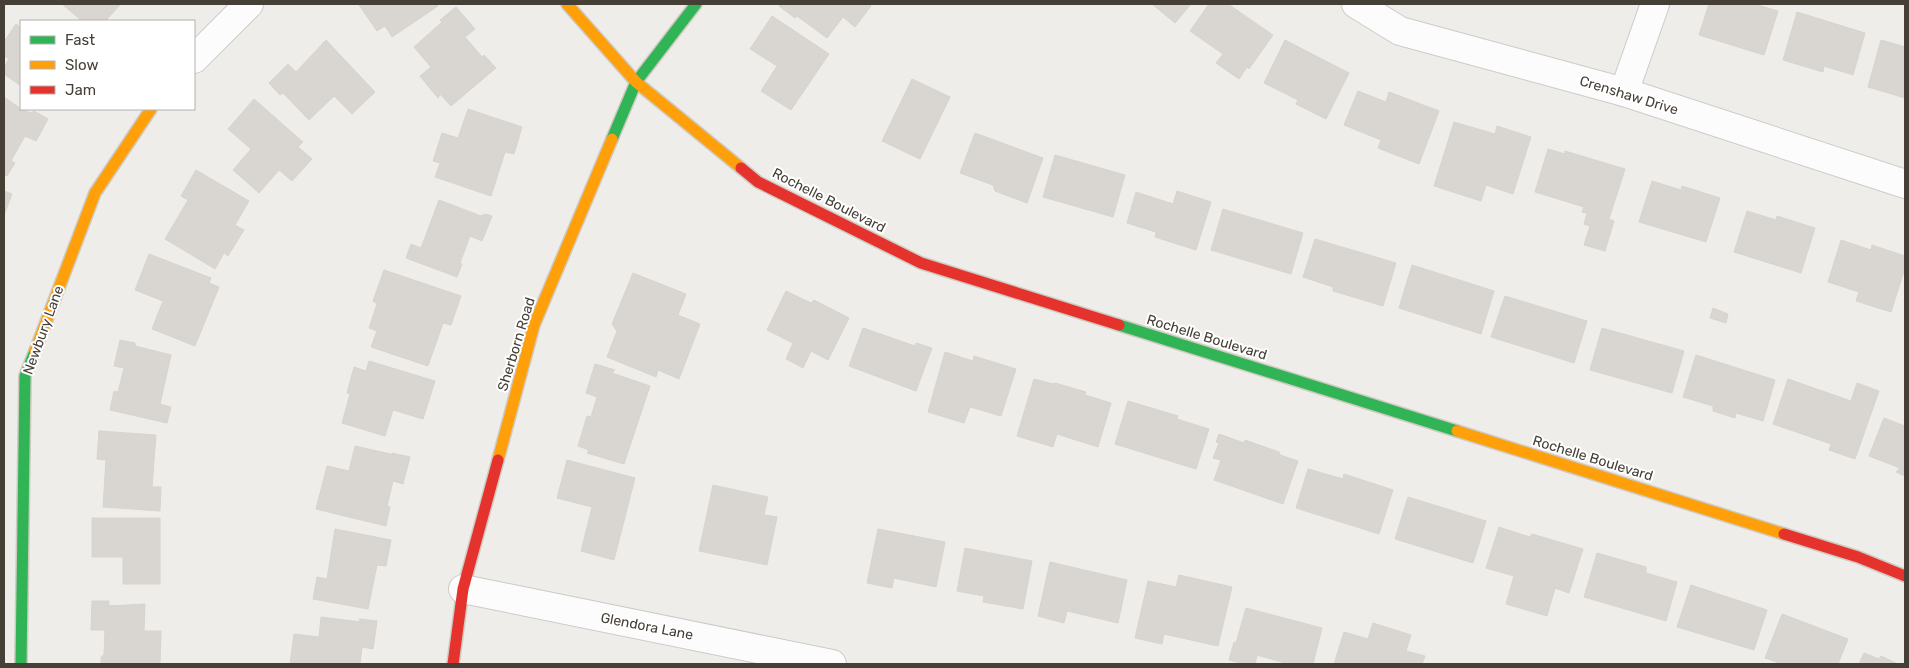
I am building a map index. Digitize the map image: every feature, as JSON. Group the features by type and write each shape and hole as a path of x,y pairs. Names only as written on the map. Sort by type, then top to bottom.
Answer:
{"street":[{"path":"195,58 249,4"},
{"name":"Rochelle Boulevard","path":"568,4 636,82 758,182 921,263 1848,554 1905,576"},
{"name":"Sherborn Road","path":"453,664 463,589 534,325 636,82 696,4"},
{"name":"Crenshaw Drive","path":"1356,4 1400,31 1624,92 1905,184"},
{"path":"1624,92 1655,4"},
{"name":"Newbury Lane","path":"21,664 24,376 95,193 150,110"},
{"name":"Glendora Lane","path":"463,589 832,664"}],"building":[{"path":"62,4 121,4 108,20 81,20"},
{"path":"436,4 438,6 392,37 385,26 377,31 359,5"},
{"path":"781,4 868,4 871,6 855,27 843,17 827,38 797,16 795,18 779,6"},
{"path":"1152,4 1191,4 1175,23"},
{"path":"1209,4 1228,4 1273,35 1249,69 1247,67 1239,79 1216,63 1223,54 1190,31"},
{"path":"1709,4 1754,4 1778,11 1764,55 1699,35"},
{"path":"456,7 475,29 465,37 482,57 484,55 496,68 451,106 440,94 438,98 420,76 431,67 414,47 442,22 440,20"},
{"path":"1797,12 1865,33 1853,75 1824,66 1823,72 1783,60"},
{"path":"772,16 829,54 791,110 761,91 777,66 750,49"},
{"path":"16,24 20,27 20,85 4,74 4,67 9,59 4,56 4,42"},
{"path":"326,40 375,92 352,114 334,96 309,120 283,93 280,95 269,83 288,64 296,72"},
{"path":"1285,40 1349,73 1326,119 1296,104 1298,100 1264,83"},
{"path":"1881,40 1905,47 1905,98 1868,87"},
{"path":"912,79 950,97 920,159 882,141"},
{"path":"1358,91 1386,102 1389,92 1439,111 1419,164 1378,148 1381,140 1344,125"},
{"path":"4,97 20,110 31,113 34,111 48,119 36,141 25,136 11,161 15,163 7,176 4,175"},
{"path":"254,99 303,142 298,147 312,159 292,181 279,170 259,193 233,170 251,149 228,129"},
{"path":"468,109 522,127 514,154 505,152 491,196 435,177 440,163 433,161 442,133 458,138"},
{"path":"1454,122 1495,134 1497,126 1531,137 1513,194 1486,185 1481,201 1434,186"},
{"path":"975,133 1043,158 1027,203 995,191 993,185 960,173"},
{"path":"1548,149 1565,154 1565,151 1625,169 1609,219 1614,221 1605,251 1584,245 1590,226 1584,224 1587,213 1582,212 1584,207 1535,192"},
{"path":"1055,155 1125,175 1113,217 1043,197"},
{"path":"196,170 249,201 235,225 244,230 228,256 224,253 215,269 165,239 188,200 181,196"},
{"path":"1652,181 1681,190 1682,186 1720,198 1706,242 1639,222"},
{"path":"4,191 12,194 4,215"},
{"path":"1177,191 1211,202 1196,250 1155,237 1156,232 1127,223 1136,192 1173,204"},
{"path":"439,200 481,216 485,214 492,216 482,241 470,236 457,277 406,258 411,244 421,248"},
{"path":"1223,209 1303,233 1291,274 1211,250"},
{"path":"1747,211 1776,220 1777,216 1815,228 1801,273 1734,252"},
{"path":"1315,239 1396,263 1383,306 1333,291 1333,287 1303,277"},
{"path":"1841,240 1871,250 1872,245 1905,256 1905,268 1891,312 1856,301 1859,292 1828,282"},
{"path":"149,254 211,278 209,283 219,287 195,346 152,329 163,301 135,290"},
{"path":"1412,265 1494,291 1481,334 1399,308"},
{"path":"384,270 461,296 451,325 443,323 428,366 371,347 377,331 369,328 377,304 373,301"},
{"path":"633,273 686,294 678,315 700,324 679,379 658,370 656,377 607,357 617,331 612,324"},
{"path":"786,291 811,303 814,300 849,318 828,360 811,351 803,368 786,359 793,343 767,330"},
{"path":"1505,296 1587,321 1574,363 1491,337"},
{"path":"1713,308 1728,314 1726,323 1710,318"},
{"path":"863,328 915,346 916,343 932,348 916,391 849,366"},
{"path":"1602,328 1684,351 1672,393 1590,370"},
{"path":"120,340 135,343 135,346 171,355 160,404 171,407 167,423 110,410 114,391 118,392 124,368 114,366"},
{"path":"945,352 973,361 974,356 1016,369 1001,416 970,407 964,423 928,412"},
{"path":"1696,355 1775,380 1763,421 1736,413 1735,418 1713,411 1713,406 1683,397"},
{"path":"369,361 435,381 423,419 393,410 385,436 342,423 350,394 347,393 354,367 366,371"},
{"path":"595,364 615,370 612,373 650,386 624,464 587,453 589,450 578,446 587,416 591,417 597,397 586,393"},
{"path":"1034,379 1086,392 1085,395 1111,403 1098,447 1057,434 1053,447 1017,436"},
{"path":"1788,379 1851,401 1857,383 1879,391 1855,459 1829,450 1831,444 1773,424"},
{"path":"1128,401 1178,416 1177,419 1209,429 1196,469 1115,444"},
{"path":"1884,418 1905,426 1905,476 1896,472 1900,468 1869,456"},
{"path":"99,431 156,435 152,487 161,487 160,511 103,507 106,460 97,459"},
{"path":"1219,434 1244,443 1245,440 1298,461 1283,504 1214,480 1221,460 1213,458 1219,443 1216,442"},
{"path":"355,446 410,457 403,484 393,481 387,506 390,507 386,526 316,509 327,466 349,471"},
{"path":"567,460 635,478 614,560 581,551 592,507 557,498"},
{"path":"1308,469 1343,479 1344,474 1393,490 1379,534 1296,508"},
{"path":"713,485 768,497 764,515 777,517 767,565 699,551"},
{"path":"1408,497 1486,521 1473,563 1395,539"},
{"path":"92,518 160,518 160,584 123,584 123,557 92,557"},
{"path":"1499,527 1530,537 1532,534 1583,549 1569,593 1555,588 1547,616 1506,604 1514,576 1486,568"},
{"path":"335,529 391,540 386,566 377,565 368,609 313,599 317,577 327,579"},
{"path":"878,529 945,542 936,587 894,578 892,588 867,583"},
{"path":"965,548 1032,561 1023,609 983,602 984,596 957,591"},
{"path":"1597,553 1646,567 1646,573 1677,582 1666,621 1584,597"},
{"path":"1050,562 1127,580 1118,623 1067,611 1064,623 1038,616"},
{"path":"1179,575 1232,587 1218,646 1164,634 1162,644 1135,638 1148,581 1176,587"},
{"path":"1691,585 1767,610 1754,650 1677,627"},
{"path":"92,601 109,601 109,606 145,604 144,631 161,631 160,664 101,664 101,657 104,655 105,630 91,630"},
{"path":"1246,608 1322,628 1313,664 1285,664 1257,655 1255,664 1245,664 1229,660"},
{"path":"1782,614 1848,639 1838,664 1782,664 1765,658"},
{"path":"321,617 361,622 359,619 377,621 373,649 362,647 360,664 290,664 294,634 319,637"},
{"path":"1373,623 1411,635 1406,651 1425,656 1422,664 1334,664 1344,632 1368,639"},
{"path":"1864,653 1879,659 1881,656 1898,664 1859,664"}],"traffic: fast":[{"path":"612,139 636,82 696,4"},
{"path":"1119,325 1457,431"},
{"path":"21,664 25,376 35,351"}],"traffic: slow":[{"path":"567,4 636,82 741,168"},
{"path":"35,351 95,193 150,110"},
{"path":"498,460 534,325 612,139"},
{"path":"1457,431 1784,534"}],"traffic: jam":[{"path":"741,168 758,182 921,263 1119,325"},
{"path":"453,664 463,589 498,460"},
{"path":"1784,534 1858,557 1905,576"}]}
